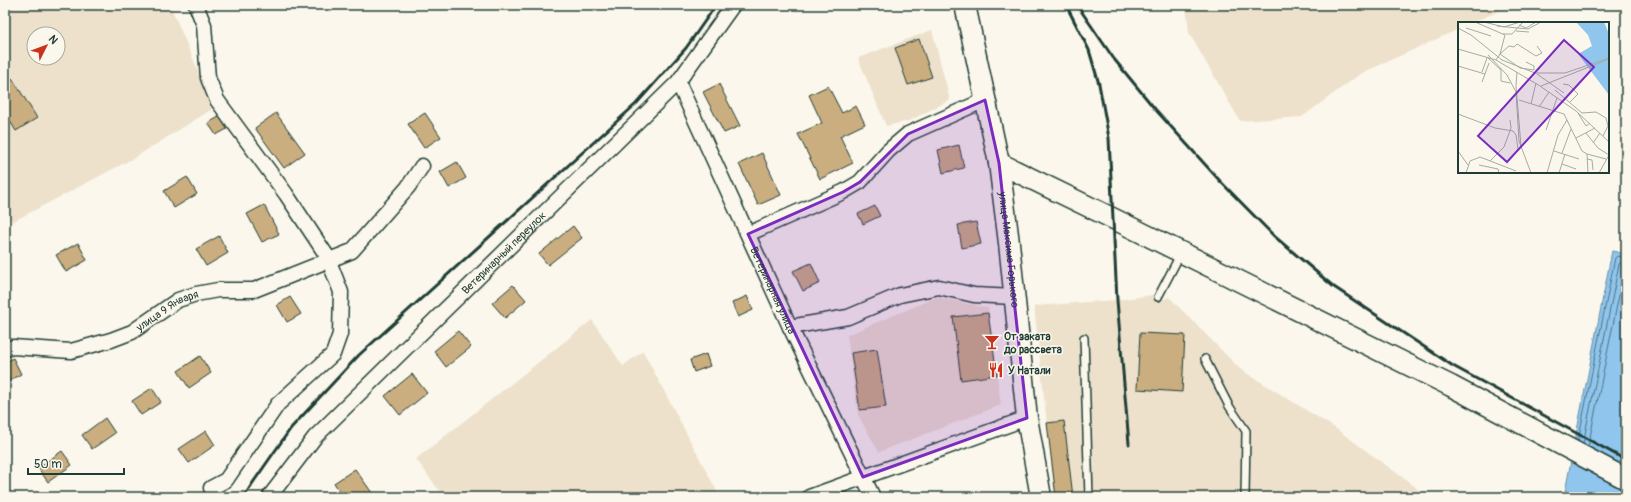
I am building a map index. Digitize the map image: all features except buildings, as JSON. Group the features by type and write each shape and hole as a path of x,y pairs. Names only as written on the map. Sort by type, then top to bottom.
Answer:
{"street":[{"path":"196,5 204,25 208,78 216,100 286,194 327,256 341,292 340,334 333,354 278,404 226,480 211,488"},
{"name":"Ветеринарный переулок","path":"270,496 315,437 678,82 733,5"},
{"name":"улица Максима Горького","path":"966,5 999,163 1009,243 1027,418 1041,497"},
{"name":"Ветеринарная улица","path":"678,82 790,327 873,497"},
{"path":"748,234 843,192 860,182 888,151 908,134 985,100"},
{"path":"999,163 1451,386 1626,479"},
{"name":"улица 9 Января","path":"5,349 13,347 71,351 111,340 132,332 178,300 196,294 218,290 254,290 352,251 408,187 422,166"},
{"path":"790,327 848,318 900,294 939,287 974,295 1014,297"},
{"path":"809,497 1027,418"}],"lane":[{"path":"1158,297 1181,253"},
{"path":"1084,338 1089,497"},
{"path":"1205,359 1229,406 1246,431 1245,497"}],"highlighted area":[{"path":"985,100 999,163 1027,418 863,477 748,234 843,192 860,182 908,134"}],"shaded area":[{"path":"5,5 170,5 214,108 134,158 12,222 5,209"},
{"path":"1186,5 1512,5 1474,22 1458,22 1458,29 1360,74 1302,117 1240,121 1189,33"},
{"path":"932,30 950,100 909,121 886,126 858,58"},
{"path":"1152,295 1164,299 1169,297 1240,369 1335,428 1413,485 1426,497 1055,497 1034,306 1117,300"},
{"path":"937,297 988,308 1001,405 879,452 858,415 847,335"},
{"path":"592,320 623,366 643,351 720,497 444,497 416,459"}],"water":[{"path":"1612,251 1626,254 1626,497 1564,497"}],"railway":[{"path":"244,497 291,428 359,355 636,104 686,48 716,5"},
{"path":"1066,5 1089,50 1099,84 1109,138 1117,300 1129,444"},
{"path":"1077,5 1114,59 1155,109 1220,181 1274,236 1334,287 1453,366 1626,460"}],"place":[{"name":"От заката до рассвета","path":"992,342"},
{"name":"У Натали","path":"996,370"}]}
